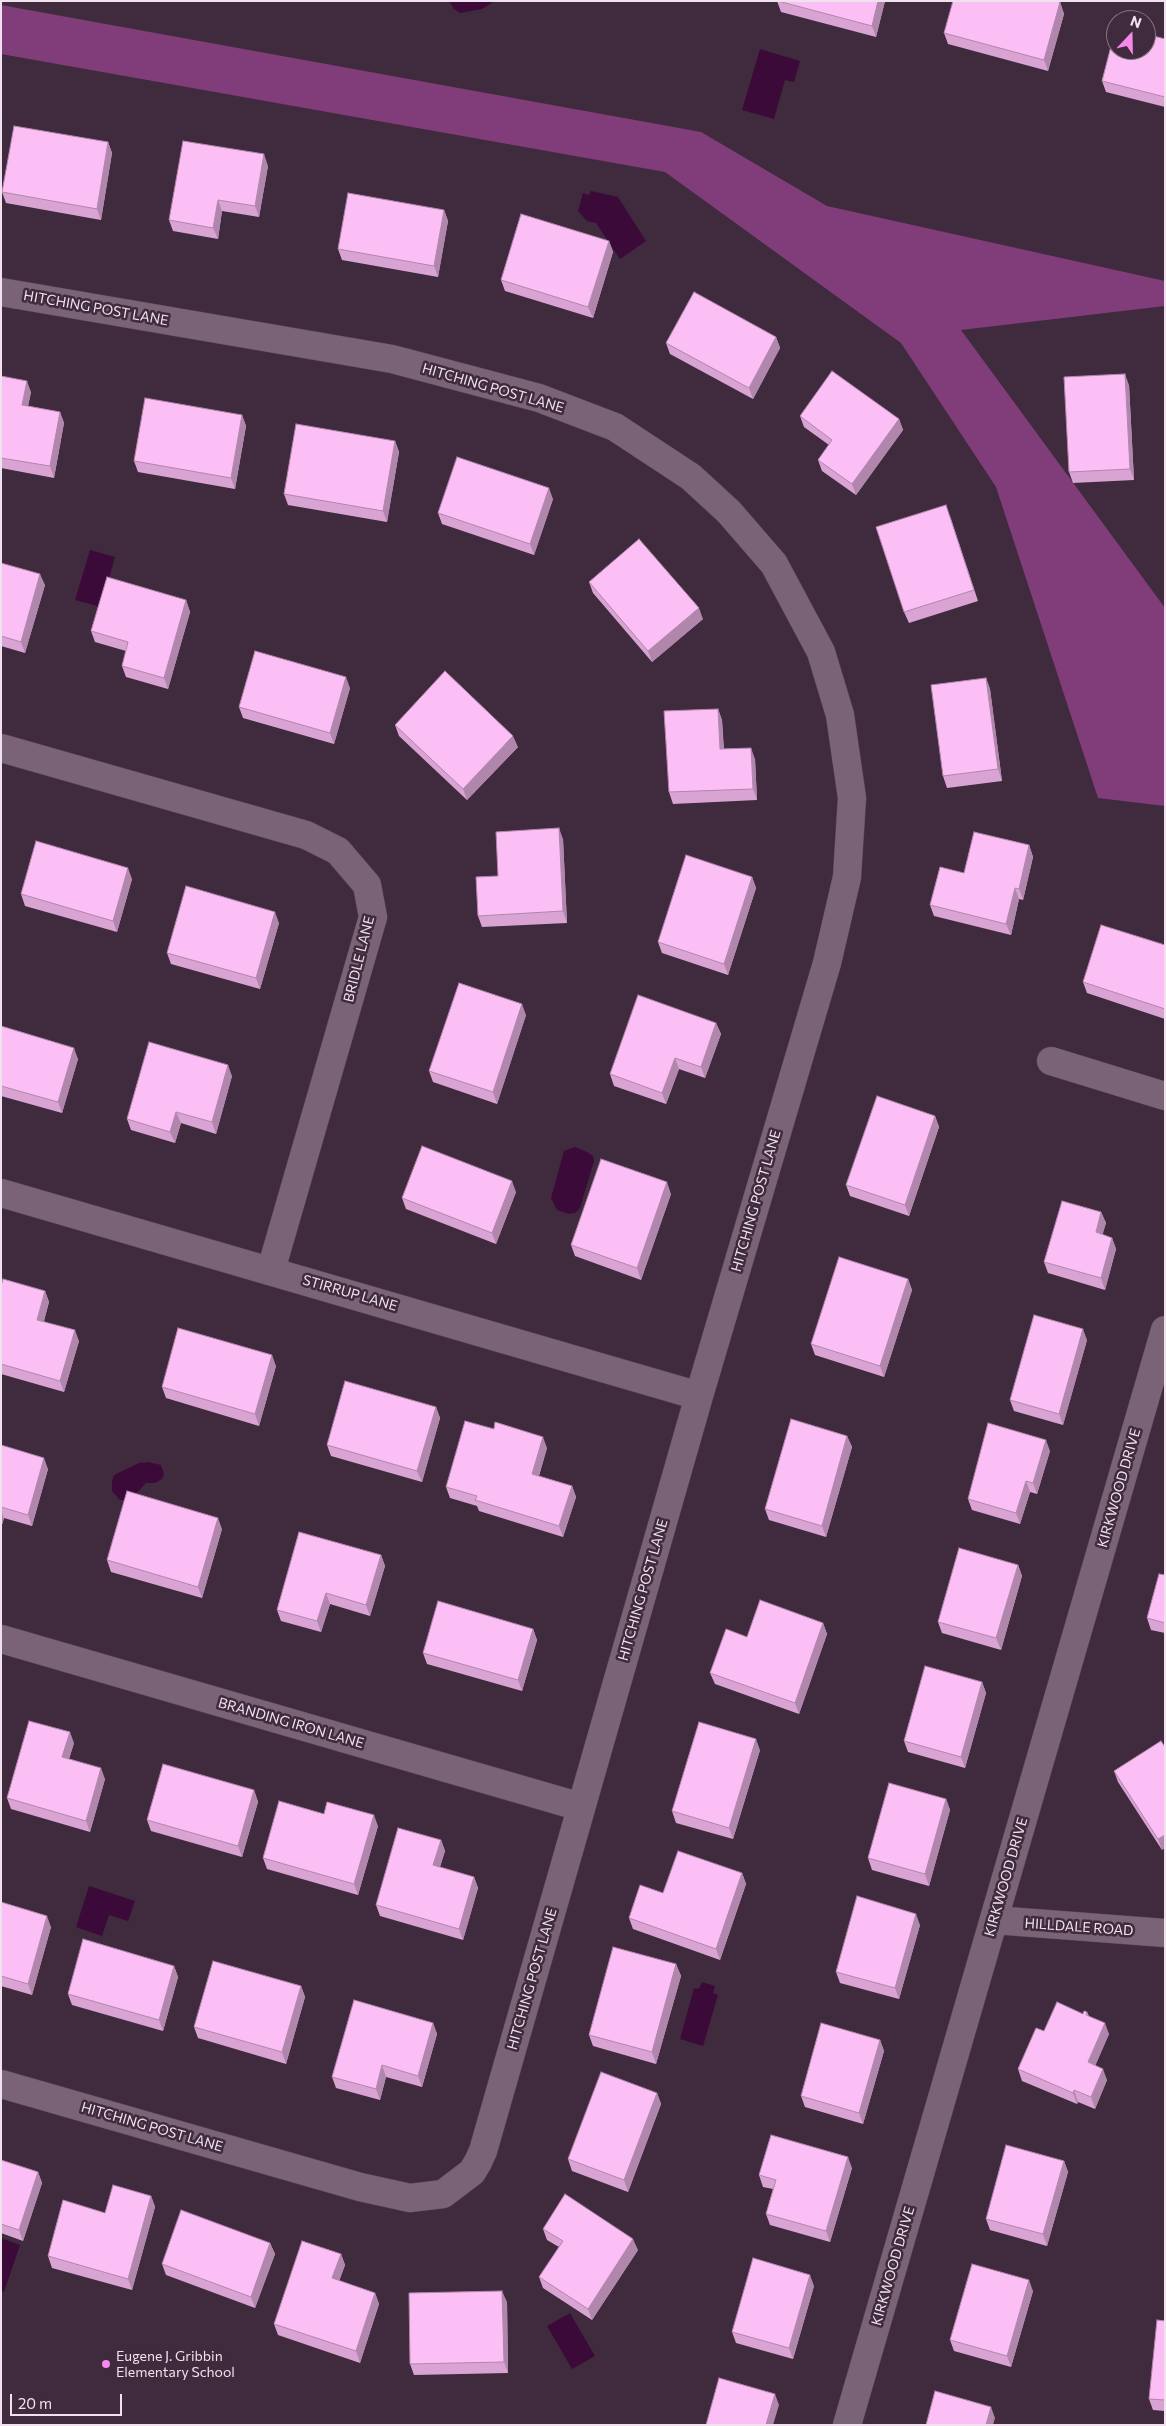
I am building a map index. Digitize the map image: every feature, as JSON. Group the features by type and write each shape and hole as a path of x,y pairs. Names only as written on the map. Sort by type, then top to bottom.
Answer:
{"street":[{"name":"HITCHING POST LANE","path":"1,292 392,359 538,398 615,427 691,477 728,512 774,564 821,652 840,715 852,798 847,877 827,963 699,1396 484,2151 472,2172 443,2194 410,2198 360,2187 1,2084"},
{"name":"BRIDLE LANE","path":"1,748 306,836 338,851 367,885 373,917 271,1270"},
{"path":"1051,1061 1165,1096"},
{"name":"STIRRUP LANE","path":"1,1193 699,1396"},
{"name":"KIRKWOOD DRIVE","path":"847,2425 1165,1330"},
{"name":"BRANDING IRON LANE","path":"1,1639 581,1807"},
{"name":"HILLDALE ROAD","path":"994,1920 1165,1933"}],"shaded area":[{"path":"449,1 495,1 482,9 460,13 454,9"},
{"path":"1,5 701,132 827,206 1165,281 1165,306 961,330 1165,608 1165,806 1098,798 996,487 901,343 665,172 1,54"},
{"path":"760,49 800,61 794,82 785,80 774,119 742,110"},
{"path":"591,191 618,197 646,241 620,259 596,223 587,221 578,211 583,193 589,195"},
{"path":"90,550 115,557 101,607 75,600"},
{"path":"575,1147 593,1156 594,1161 580,1208 575,1213 569,1214 557,1210 551,1198 564,1151"},
{"path":"148,1462 161,1465 164,1474 162,1479 155,1483 146,1483 134,1496 120,1500 112,1491 114,1475 139,1463"},
{"path":"89,1886 135,1901 128,1921 109,1915 102,1936 76,1927"},
{"path":"702,1982 715,1986 713,1993 718,1995 703,2046 680,2039 694,1988 699,1989"},
{"path":"1,2238 20,2245 4,2292 1,2291"},
{"path":"570,2313 595,2356 572,2369 547,2326"}],"building":[{"path":"778,1 878,1 872,26"},
{"path":"953,1 1060,2 1044,60 944,33"},
{"path":"1156,37 1165,39 1165,97 1102,81 1107,60 1156,60"},
{"path":"14,126 108,142 97,209 2,192"},
{"path":"183,141 264,154 255,206 218,200 213,228 169,220"},
{"path":"348,193 444,210 434,266 338,249"},
{"path":"521,214 609,241 588,307 501,280"},
{"path":"694,292 776,337 749,388 666,343"},
{"path":"832,371 899,419 852,484 818,460 832,440 800,416"},
{"path":"1125,374 1130,469 1069,472 1064,377"},
{"path":"1,376 27,381 22,405 60,412 50,466 1,458"},
{"path":"145,398 242,415 231,478 134,461"},
{"path":"296,424 395,441 383,511 284,494"},
{"path":"457,457 549,488 530,544 438,513"},
{"path":"946,505 974,590 904,612 876,527"},
{"path":"639,539 699,608 648,651 589,582"},
{"path":"1,563 40,574 21,642 1,636"},
{"path":"107,577 186,600 164,678 122,666 128,642 91,631"},
{"path":"255,651 346,677 330,733 239,707"},
{"path":"445,671 513,736 463,789 395,725"},
{"path":"986,678 998,769 943,776 931,685"},
{"path":"718,709 720,749 751,748 753,789 669,792 664,711"},
{"path":"559,828 563,911 478,916 476,877 498,876 496,832"},
{"path":"974,832 1029,845 1019,889 1015,888 1006,924 930,905 940,867 964,873"},
{"path":"36,841 128,868 113,921 21,894"},
{"path":"686,855 752,877 724,964 658,942"},
{"path":"186,886 275,912 256,978 167,953"},
{"path":"1101,925 1165,945 1165,1009 1083,982"},
{"path":"459,983 522,1004 493,1092 429,1071"},
{"path":"638,995 716,1023 701,1067 675,1058 662,1093 610,1074"},
{"path":"1,1026 74,1048 58,1102 1,1086"},
{"path":"149,1042 228,1065 212,1122 176,1112 170,1132 127,1119"},
{"path":"877,1096 935,1116 905,1205 846,1185"},
{"path":"422,1146 512,1181 492,1233 402,1198"},
{"path":"601,1159 667,1182 637,1268 571,1245"},
{"path":"1062,1201 1101,1212 1096,1232 1112,1238 1101,1278 1044,1262"},
{"path":"839,1257 908,1279 880,1366 811,1344"},
{"path":"3,1279 45,1291 37,1320 75,1330 60,1381 1,1364 1,1286"},
{"path":"1034,1315 1083,1329 1059,1414 1010,1400"},
{"path":"178,1328 272,1355 255,1414 162,1387"},
{"path":"345,1381 436,1407 417,1471 327,1445"},
{"path":"791,1419 847,1436 822,1526 765,1509"},
{"path":"465,1421 494,1429 495,1422 543,1437 532,1474 572,1486 559,1526 475,1500 477,1496 446,1487"},
{"path":"988,1423 1046,1440 1033,1483 1026,1481 1016,1513 968,1499"},
{"path":"1,1445 44,1458 28,1515 1,1507"},
{"path":"127,1491 218,1518 198,1587 107,1560"},
{"path":"299,1532 381,1555 366,1605 326,1593 317,1621 277,1610"},
{"path":"959,1548 1018,1565 996,1638 938,1622"},
{"path":"1159,1574 1165,1575 1165,1623 1147,1618"},
{"path":"760,1600 823,1623 795,1703 710,1673 726,1629 747,1637"},
{"path":"438,1601 533,1629 518,1680 423,1653"},
{"path":"925,1666 982,1682 961,1757 904,1741"},
{"path":"29,1721 70,1732 62,1757 101,1768 86,1821 7,1798"},
{"path":"699,1722 756,1739 729,1828 672,1811"},
{"path":"1161,1741 1165,1747 1165,1835 1158,1839 1114,1771"},
{"path":"163,1764 254,1790 238,1846 147,1820"},
{"path":"889,1783 946,1799 925,1874 868,1858"},
{"path":"279,1801 324,1814 327,1802 374,1815 354,1884 263,1858"},
{"path":"398,1828 441,1840 433,1865 474,1877 459,1929 376,1905"},
{"path":"678,1851 742,1873 716,1949 629,1918 640,1885 663,1893"},
{"path":"857,1896 916,1914 895,1988 836,1972"},
{"path":"1,1902 47,1916 28,1984 1,1976"},
{"path":"83,1939 174,1966 159,2020 68,1994"},
{"path":"613,1947 676,1964 652,2052 589,2035"},
{"path":"213,1961 301,1986 282,2052 194,2027"},
{"path":"354,2000 433,2023 418,2076 382,2065 376,2089 332,2077"},
{"path":"1057,2002 1083,2014 1084,2011 1087,2012 1086,2015 1105,2023 1088,2062 1103,2069 1091,2097 1074,2090 1073,2093 1018,2069 1036,2028 1044,2031"},
{"path":"821,2023 880,2040 859,2113 801,2096"},
{"path":"601,2072 657,2093 624,2180 568,2159"},
{"path":"771,2135 848,2157 826,2231 766,2214 776,2180 759,2175"},
{"path":"1006,2145 1064,2161 1043,2234 986,2219"},
{"path":"1,2160 38,2172 19,2230 1,2224"},
{"path":"113,2185 151,2196 128,2279 48,2256 63,2200 105,2213"},
{"path":"565,2194 633,2239 588,2309 539,2277 563,2241 543,2229"},
{"path":"181,2210 270,2243 251,2297 162,2264"},
{"path":"302,2241 341,2254 332,2278 375,2293 356,2351 274,2324"},
{"path":"753,2258 810,2275 789,2348 732,2332"},
{"path":"972,2264 1029,2280 1007,2356 950,2340"},
{"path":"502,2291 504,2362 410,2364 409,2293"},
{"path":"1157,2320 1165,2321 1165,2400 1149,2399"},
{"path":"719,2378 775,2394 766,2425 706,2425"},
{"path":"935,2391 991,2407 986,2425 926,2425"}],"place":[{"name":"Eugene J. Gribbin Elementary School","path":"106,2364"}]}
